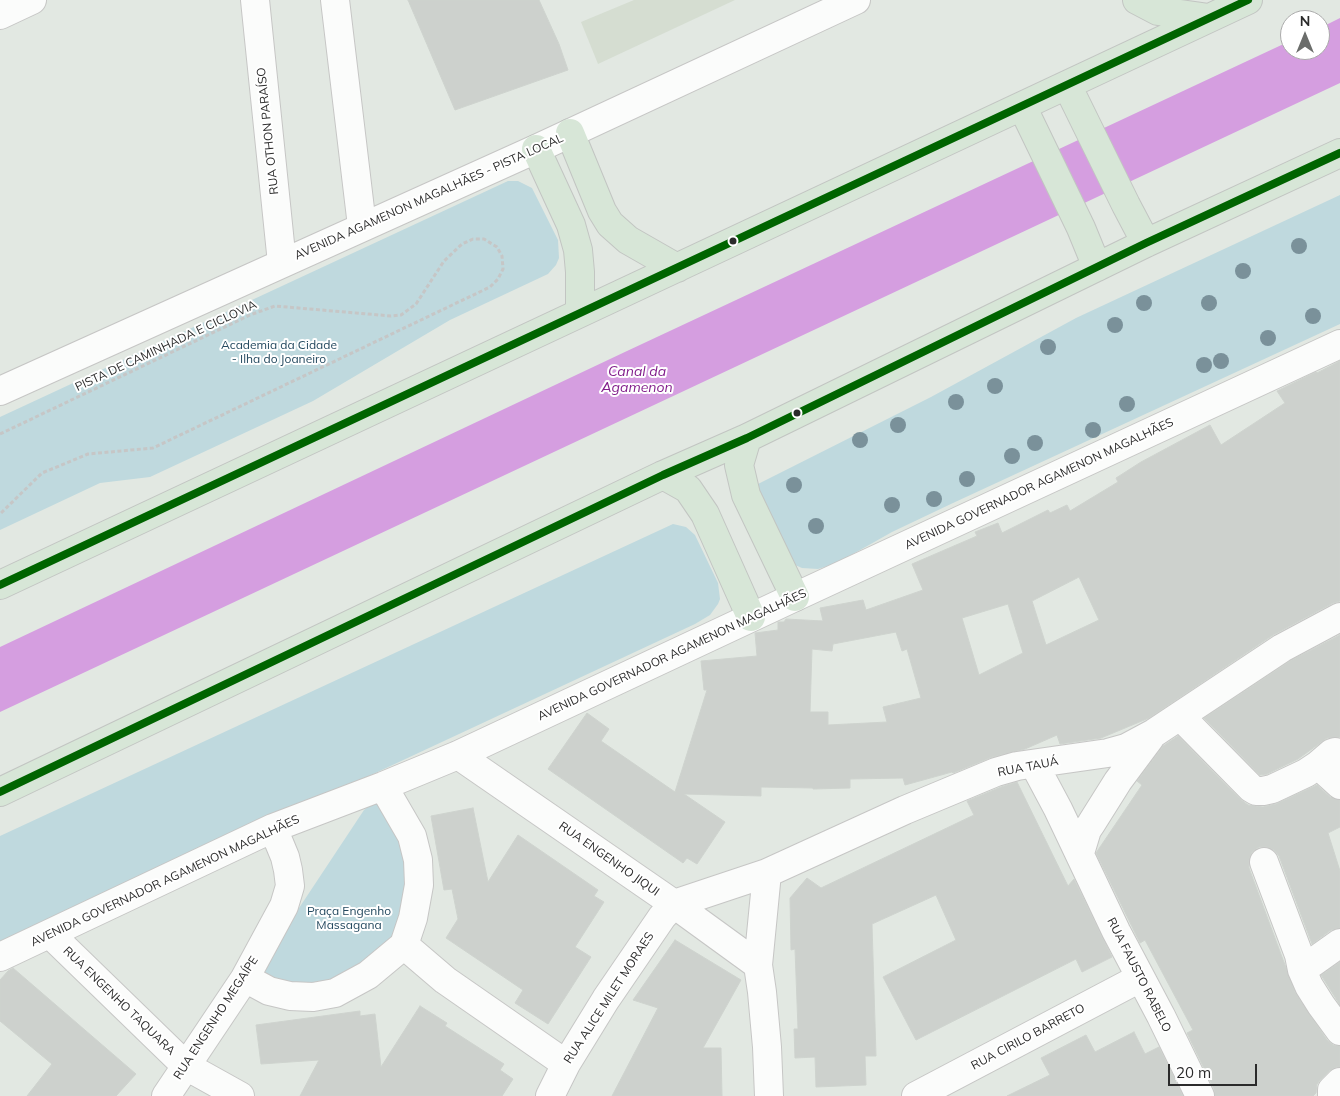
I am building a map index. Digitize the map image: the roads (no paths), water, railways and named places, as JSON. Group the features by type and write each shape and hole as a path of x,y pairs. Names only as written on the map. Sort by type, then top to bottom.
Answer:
{"highway":[{"path":"1137,0 1158,12 1209,18"},
{"path":"0,585 1248,0"},
{"path":"1067,85 1146,243"},
{"path":"1022,106 1081,228 1097,266"},
{"path":"570,133 602,211 610,224 628,240 677,268"},
{"path":"536,149 570,225 578,250 580,313"},
{"path":"0,792 663,475 747,438 1097,266 1340,153"},
{"path":"747,438 739,464 746,495 795,596"},
{"path":"663,475 688,489 706,514 751,617"}],"street":[{"path":"0,15 32,0"},
{"name":"RUA OTHON PARAÍSO","path":"255,0 282,263"},
{"path":"335,0 362,226"},
{"name":"AVENIDA AGAMENON MAGALHÃES - PISTA LOCAL","path":"0,391 536,149 856,0"},
{"name":"AVENIDA GOVERNADOR AGAMENON MAGALHÃES","path":"0,957 272,828 384,786 458,755 795,596 1340,344"},
{"name":"RUA TAUÁ","path":"674,904 767,873 905,810 996,772 1034,764 1108,753 1126,748 1154,733 1262,660 1340,617"},
{"path":"1180,716 1256,791 1272,789 1306,773 1329,759 1340,785"},
{"path":"1080,853 1087,830 1118,781 1154,733"},
{"name":"RUA ENGENHO JIQUI","path":"458,755 674,904 758,965"},
{"name":"RUA FAUSTO RABELO","path":"1034,764 1200,1096"},
{"path":"245,978 269,990 290,996 313,997 335,994 368,975 404,945 413,918 419,885 418,860 412,836 384,786"},
{"name":"RUA ENGENHO MEGAÍPE","path":"166,1096 245,978 284,906 290,886 285,856 272,828"},
{"path":"1264,862 1300,954 1302,970 1309,986 1320,1005 1340,1031"},
{"path":"767,873 758,965 766,1029 769,1096"},
{"name":"RUA ALICE MILET MORAES","path":"550,1096 566,1064 606,999 662,917 674,904"},
{"name":"RUA ENGENHO TAQUARA","path":"50,934 186,1066 240,1096"},
{"path":"1302,970 1340,943"},
{"path":"404,945 445,980 566,1064"},
{"name":"RUA CIRILO BARRETO","path":"916,1096 954,1088 1140,978"},
{"path":"1332,1096 1332,1090 1340,1082"}],"water":[{"name":"Canal da Agamenon","path":"1340,18 1340,83 0,712 0,647 1280,46 1280,60 1330,60 1330,23"}],"park label":[{"name":"Academia da Cidade - Ilha do Joaneiro","path":"279,352"},
{"name":"Praça Engenho Massagana","path":"349,918"}]}
